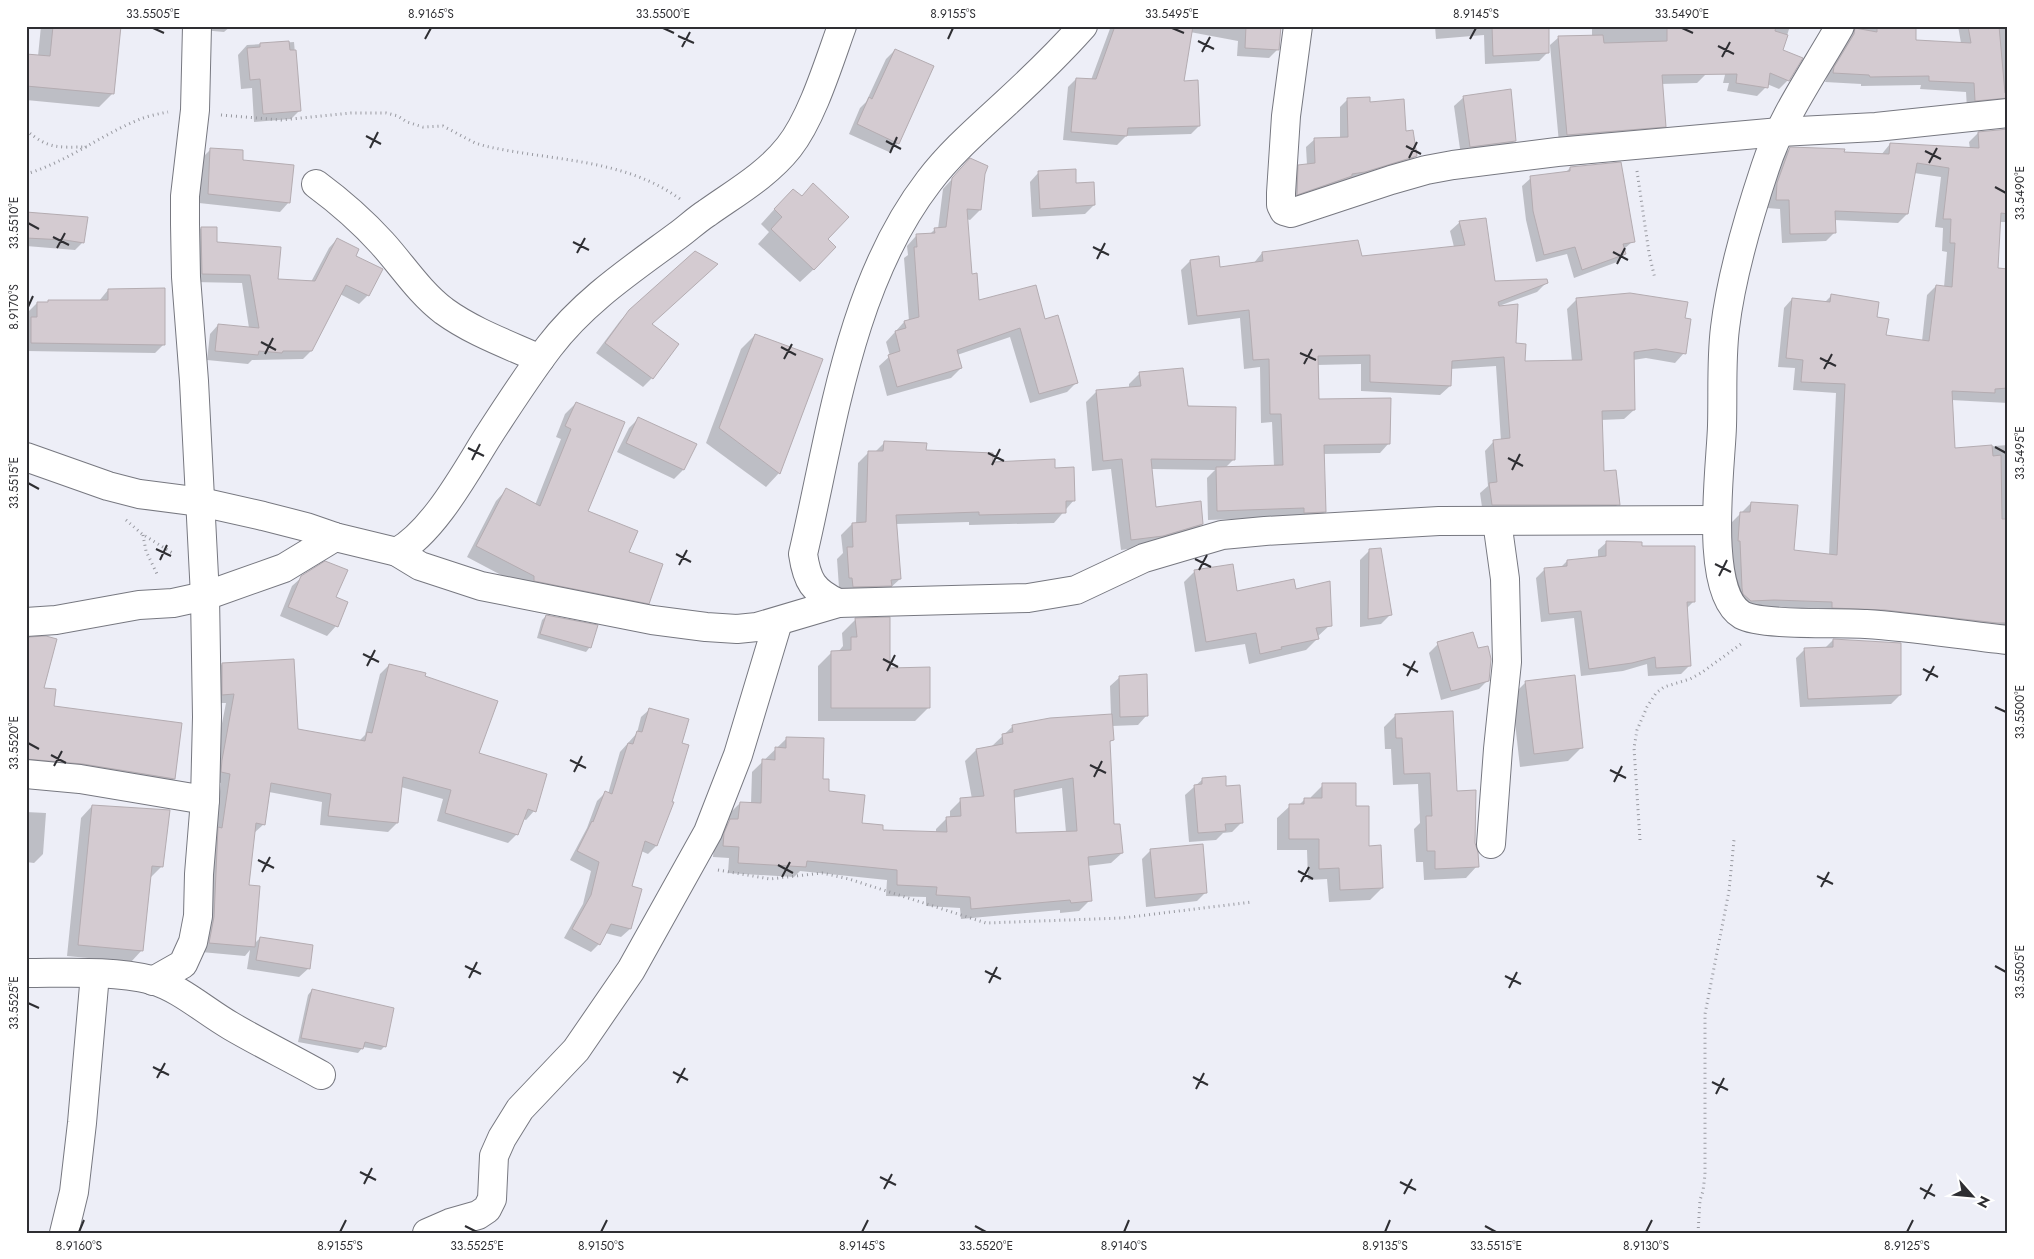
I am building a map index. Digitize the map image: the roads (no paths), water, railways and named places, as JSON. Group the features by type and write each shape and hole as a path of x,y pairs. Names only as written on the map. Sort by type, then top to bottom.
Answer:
{"street":[{"path":"153,980 182,964 193,942 198,916 199,874 205,800 207,717 205,584 188,316 185,224 185,196 195,110 197,26"},
{"path":"397,552 416,538 453,491 502,414 550,345 582,311 613,282 765,172 788,147 798,134 842,26"},
{"path":"838,604 821,595 813,586 806,572 803,554 838,397 856,332 887,251 904,218 929,181 957,149 1063,49 1083,26"},
{"path":"1298,26 1286,116 1281,193 1281,205 1284,211 1291,213 1426,170 1493,160 1780,132 1876,127 2008,113"},
{"path":"1840,26 1780,132 1764,169 1731,291 1725,328 1722,427 1716,520 1720,572 1725,590 1742,615 1765,621 1867,624 2008,640"},
{"path":"316,184 340,202 368,228 424,293 444,310 478,331 540,359"},
{"path":"26,457 108,486 148,495 201,502 297,524 335,537 397,552 420,566 481,586 652,620 737,629 778,622 838,604 1028,598 1069,592 1099,581 1144,558 1222,535 1307,528 1439,522 1716,520"},
{"path":"1491,844 1507,662 1505,578 1497,521"},
{"path":"26,622 56,620 139,605 173,603 205,584 284,568 335,537"},
{"path":"427,1233 450,1223 478,1215 487,1209 492,1199 494,1156 502,1138 520,1109 576,1050 631,970 708,832 738,755 778,622"},
{"path":"26,774 80,779 205,800"},
{"path":"26,973 95,974 153,980 178,992 231,1026 321,1075"},
{"path":"64,1233 74,1192 95,974"}]}
